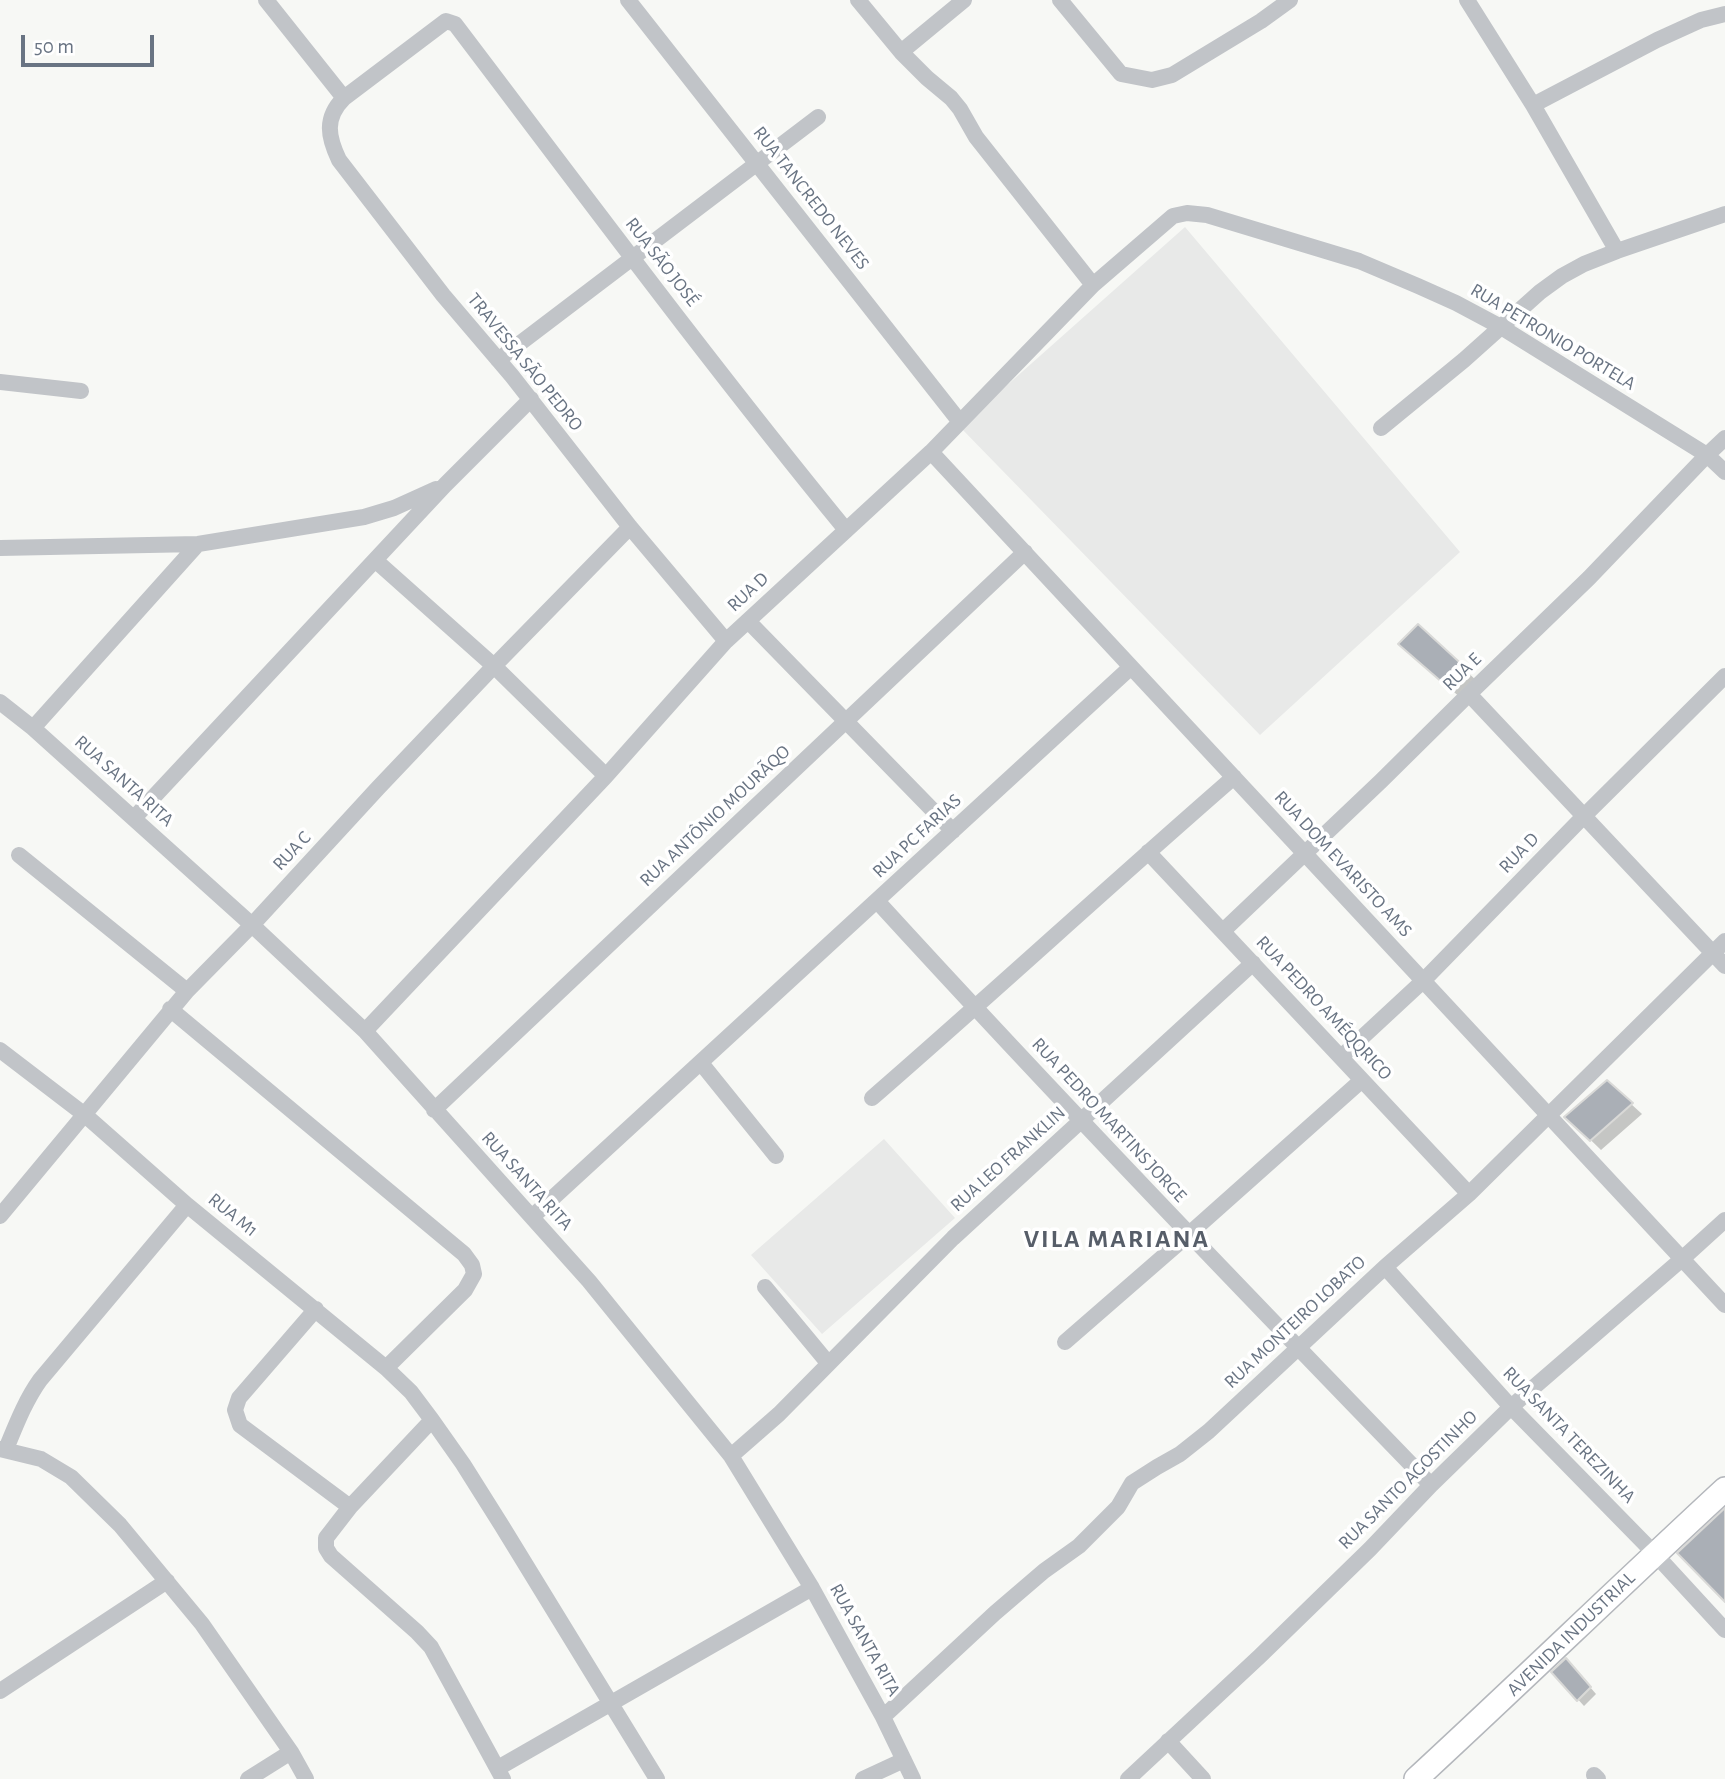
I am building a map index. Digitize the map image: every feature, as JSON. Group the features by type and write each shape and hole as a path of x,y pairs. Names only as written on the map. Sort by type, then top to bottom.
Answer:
{"street":[{"path":"266,0 344,98"},
{"name":"RUA TANCREDO NEVES","path":"628,0 960,422"},
{"path":"858,0 901,52 951,98 976,137 1093,285"},
{"path":"901,52 964,0"},
{"path":"1060,0 1121,74 1152,80 1172,75 1261,21 1290,0"},
{"path":"1467,0 1533,105 1617,251"},
{"path":"1533,105 1657,40 1701,20 1725,14"},
{"name":"RUA SÃO JOSÉ","path":"344,98 446,21 455,24 632,258 846,530"},
{"name":"TRAVESSA SÃO PEDRO","path":"344,98 332,116 329,131 331,144 339,160 443,295 531,399 630,527 726,641"},
{"path":"498,360 818,117"},
{"name":"RUA D","path":"365,1031 606,776 726,641 931,452 1093,285 1168,219 1187,213"},
{"name":"RUA PETRONIO PORTELA","path":"1187,213 1207,215 1359,261 1456,303 1501,327 1707,455 1725,472"},
{"path":"1381,428 1562,276 1617,251 1725,214"},
{"path":"0,382 81,391"},
{"path":"134,818 445,485 531,399"},
{"name":"RUA E","path":"1223,932 1589,578 1725,438"},
{"name":"RUA DOM EVARISTO AMS","path":"931,452 1725,1305"},
{"path":"0,548 198,544 364,517 394,508 445,485"},
{"name":"RUA C","path":"0,1216 187,990 252,925 494,666 630,527"},
{"path":"33,728 198,544"},
{"name":"RUA ANTÔNIO MOURÃQO","path":"434,1110 1025,552"},
{"path":"375,559 494,666 606,776"},
{"path":"748,621 953,831"},
{"name":"RUA PC FARIAS","path":"532,1217 1131,667"},
{"name":"RUA D","path":"1341,1057 1423,981 1725,677"},
{"path":"1469,694 1725,966"},
{"name":"RUA SANTA RITA","path":"0,702 134,818 365,1031 589,1281 731,1456 812,1588 883,1717 913,1779"},
{"path":"872,1098 1234,777"},
{"name":"RUA PEDRO AMÉQQRICO","path":"1148,852 1469,1194"},
{"path":"19,855 187,990"},
{"name":"RUA PEDRO MARTINS JORGE","path":"877,901 1188,1235 1431,1485"},
{"name":"RUA MONTEIRO LOBATO","path":"883,1717 1004,1605 1079,1546 1118,1507 1132,1483 1180,1454 1209,1431 1385,1267 1469,1194 1725,941"},
{"name":"RUA LEO FRANKLIN","path":"731,1456 779,1414 953,1238 1252,963"},
{"path":"170,1009 464,1254 472,1265 474,1274 465,1290 386,1368"},
{"name":"RUA M1","path":"0,1050 85,1115 187,1205 316,1309 411,1392 463,1464 657,1779"},
{"path":"701,1063 776,1156"},
{"path":"1065,1342 1363,1080"},
{"path":"187,1205 30,1393 3,1449 41,1459 71,1477 120,1525 202,1624 291,1752 306,1779"},
{"name":"RUA SANTO AGOSTINHO","path":"1128,1779 1260,1656 1511,1407 1725,1220"},
{"name":"RUA SANTA TEREZINHA","path":"1385,1267 1511,1407 1655,1553 1725,1630"},
{"path":"765,1287 828,1363"},
{"path":"316,1309 239,1398 235,1410 240,1425 349,1507"},
{"path":"432,1420 349,1507 326,1538 326,1548 331,1556 431,1647 501,1774 612,1703 812,1588"},
{"name":"AVENIDA INDUSTRIAL","path":"1416,1779 1725,1489"},
{"path":"0,1692 167,1581"},
{"path":"1168,1741 1203,1779"},
{"path":"248,1779 291,1752"},
{"path":"863,1779 904,1760"}],"shaded area":[{"path":"1185,227 1460,552 1260,735 960,427"},
{"path":"884,1139 955,1218 822,1334 751,1255"}],"building":[{"path":"1418,624 1469,671 1451,690 1398,644"},
{"path":"1607,1080 1633,1103 1590,1141 1564,1117"},
{"path":"1725,1508 1725,1602 1677,1553"},
{"path":"1566,1658 1591,1687 1577,1701 1551,1672"}],"district":[{"name":"VILA MARIANA","path":"1117,1239"}]}
